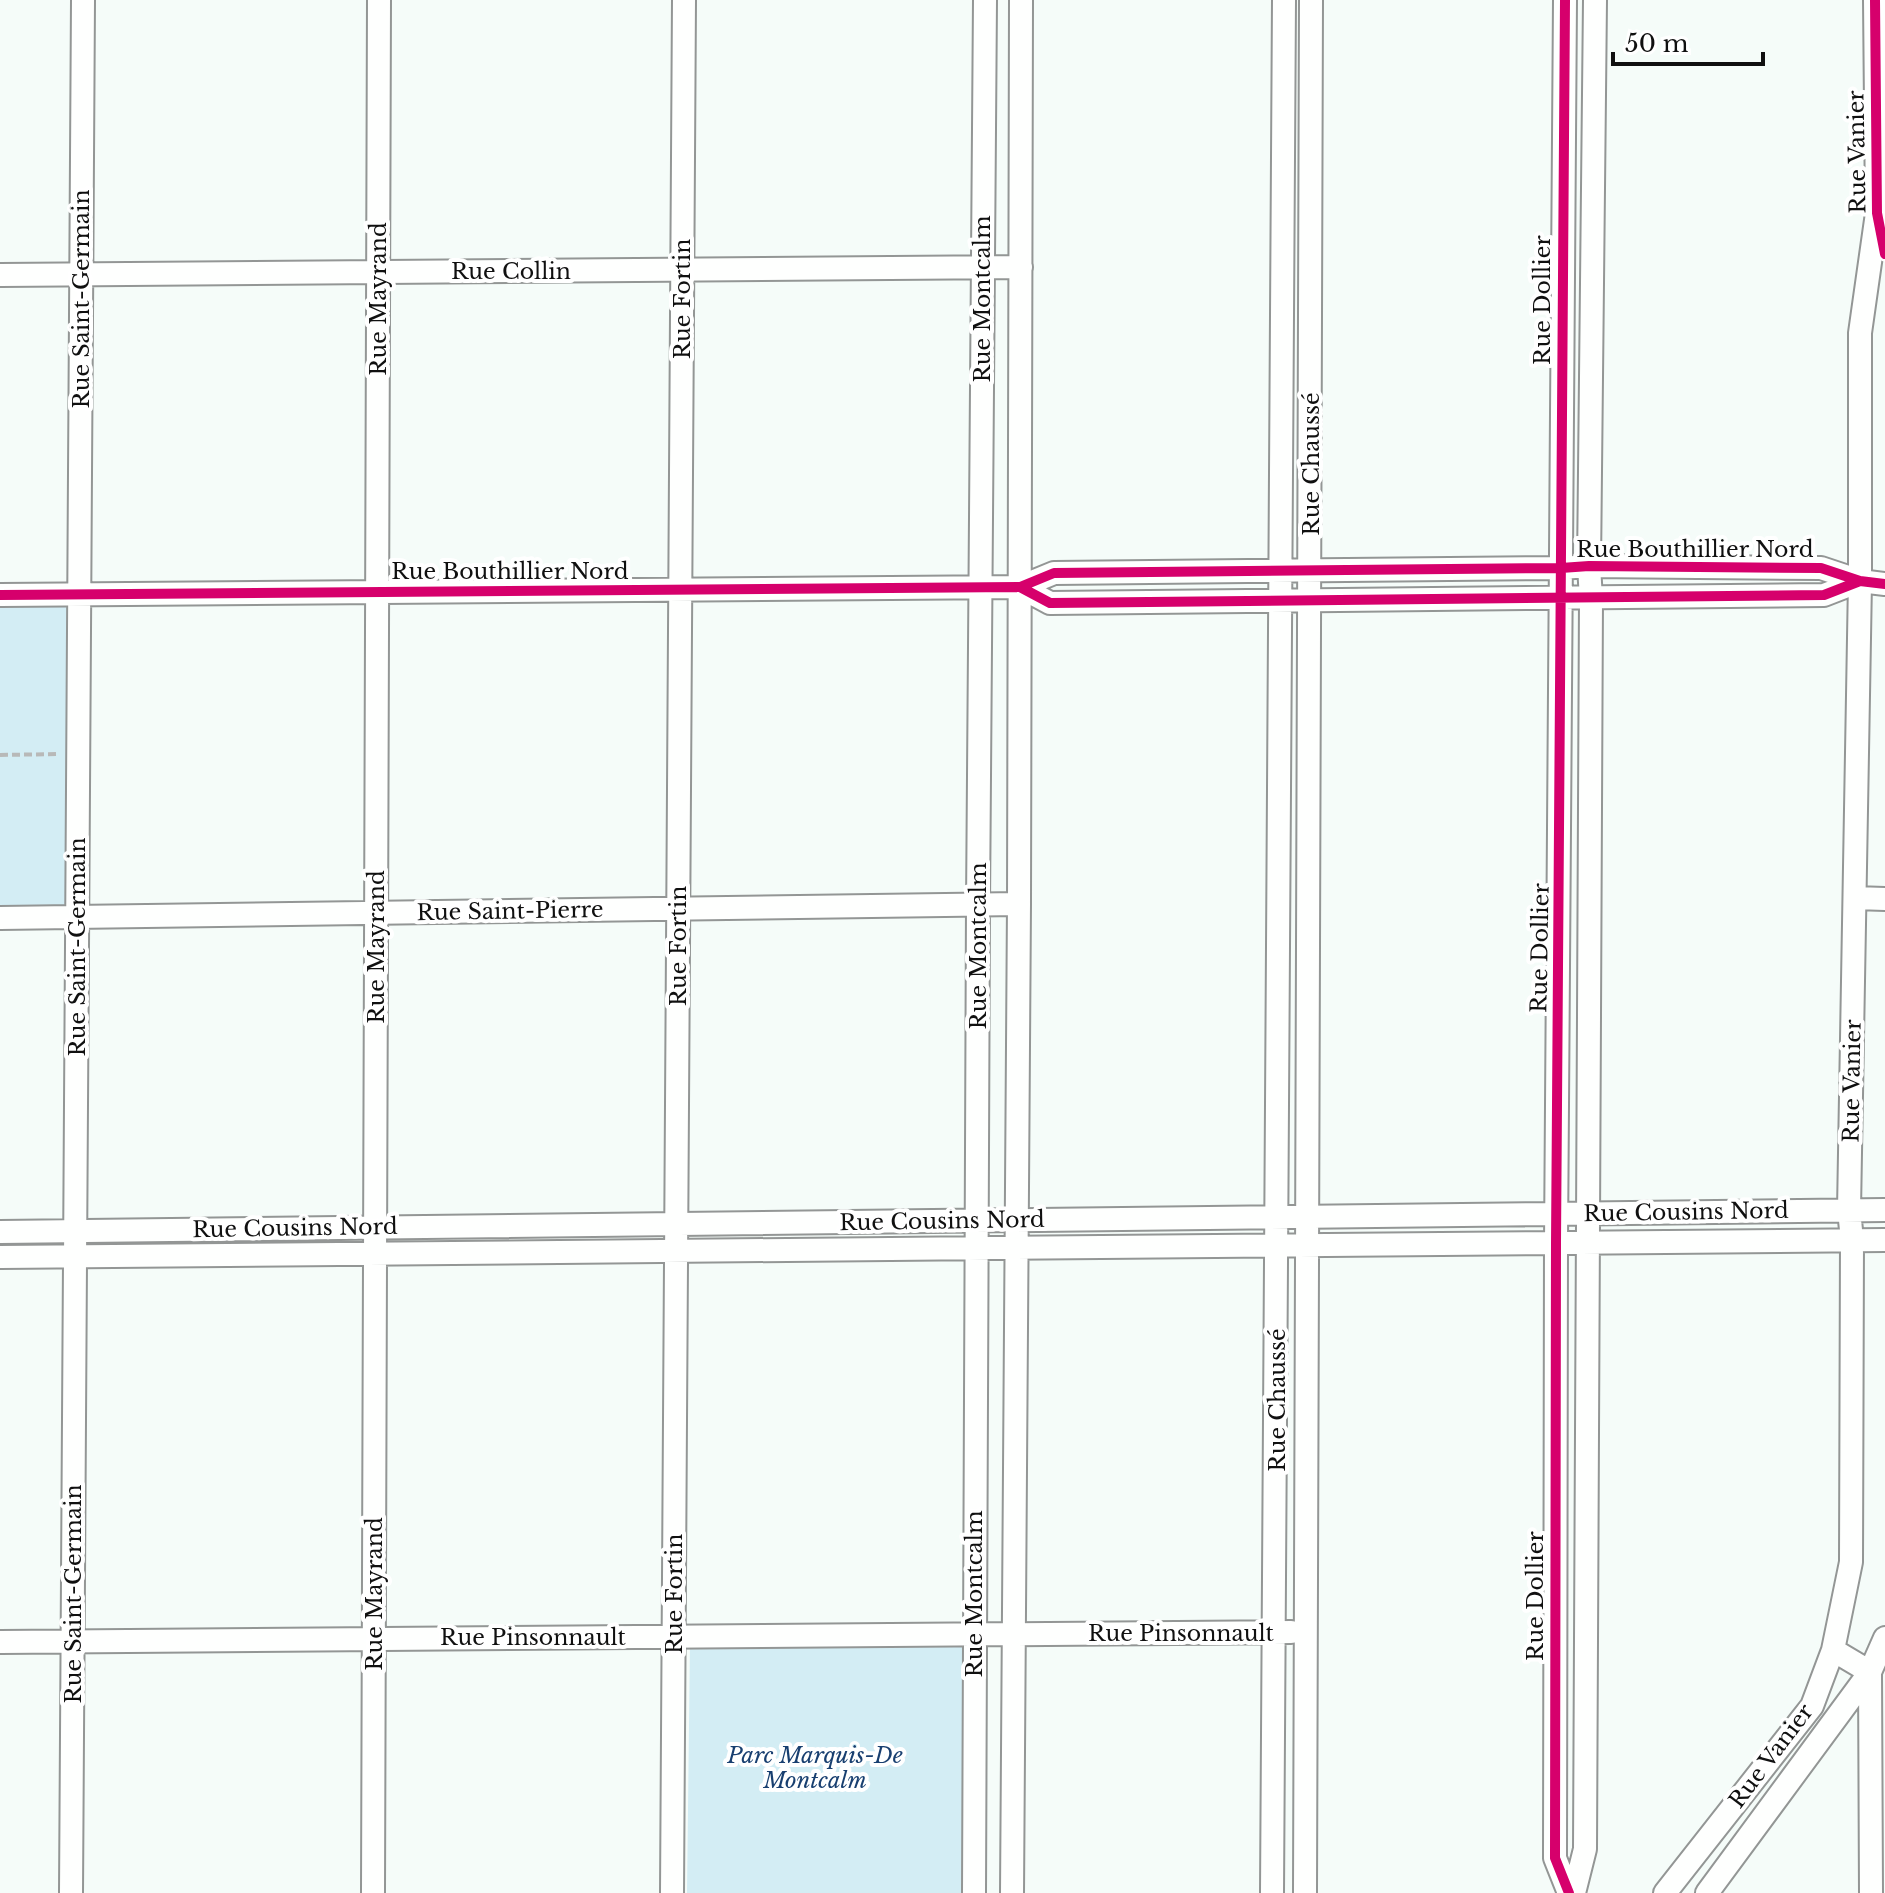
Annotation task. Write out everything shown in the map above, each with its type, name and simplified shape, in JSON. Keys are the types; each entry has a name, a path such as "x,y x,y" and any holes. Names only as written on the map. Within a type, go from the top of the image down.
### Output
{"street":[{"name":"Rue Saint-Germain","path":"71,1893 83,0"},
{"name":"Rue Mayrand","path":"373,1893 379,0"},
{"name":"Rue Fortin","path":"672,1893 684,0"},
{"name":"Rue Montcalm","path":"974,1893 985,0"},
{"name":"Rue Montcalm","path":"1012,1893 1021,0"},
{"name":"Rue Chaussé","path":"1272,1893 1284,0"},
{"name":"Rue Chaussé","path":"1305,1893 1311,0"},
{"name":"Rue Dollier","path":"1565,0 1555,1858 1572,1893"},
{"name":"Rue Dollier","path":"1572,1893 1585,1849 1587,901 1595,0"},
{"name":"Rue Vanier","path":"1665,1893 1812,1706 1833,1650 1851,1562 1852,1240 1849,1210 1860,581 1860,333 1877,213 1881,152 1880,56 1875,0"},
{"name":"Rue Vanier","path":"1877,213 1885,254"},
{"name":"Rue Dollier","path":"1562,257 1592,255"},
{"path":"1281,261 1311,261"},
{"name":"Rue Collin","path":"0,275 1021,267"},
{"name":"Rue Bouthillier Nord","path":"0,595 1020,587 1054,573 1589,566 1821,568 1860,581"},
{"path":"1860,581 1885,584"},
{"name":"Rue Bouthillier Nord","path":"1020,587 1050,603 1280,602 1310,599 1824,595 1860,581"},
{"path":"1855,898 1885,899"},
{"name":"Rue Dollier","path":"1560,901 1587,901"},
{"name":"Rue Saint-Pierre","path":"0,918 1019,904"},
{"path":"1276,906 1309,907"},
{"name":"Rue Cousins Nord","path":"0,1232 1885,1210"},
{"name":"Rue Cousins Nord","path":"0,1257 1885,1240"},
{"name":"Rue Pinsonnault","path":"0,1642 1306,1632"},
{"name":"Rue Vanier","path":"1707,1893 1877,1672 1885,1638"},
{"name":"Rue Dollier","path":"1555,1639 1585,1639"},
{"path":"1833,1650 1877,1672 1871,1893"}],"path":[{"path":"0,755 78,754"}],"green space":[{"path":"79,594 77,917 0,918 0,595"},
{"name":"Parc Marquis-De Montcalm","path":"966,1640 965,1893 687,1893 690,1643"}],"cycle path":[{"path":"1565,0 1555,1858 1569,1893"},
{"path":"1875,0 1877,213 1885,254"},
{"path":"0,595 1020,587 1054,573 1589,566 1821,568 1860,581 1885,584"},
{"path":"1020,587 1050,603 1824,595 1860,581"}]}
